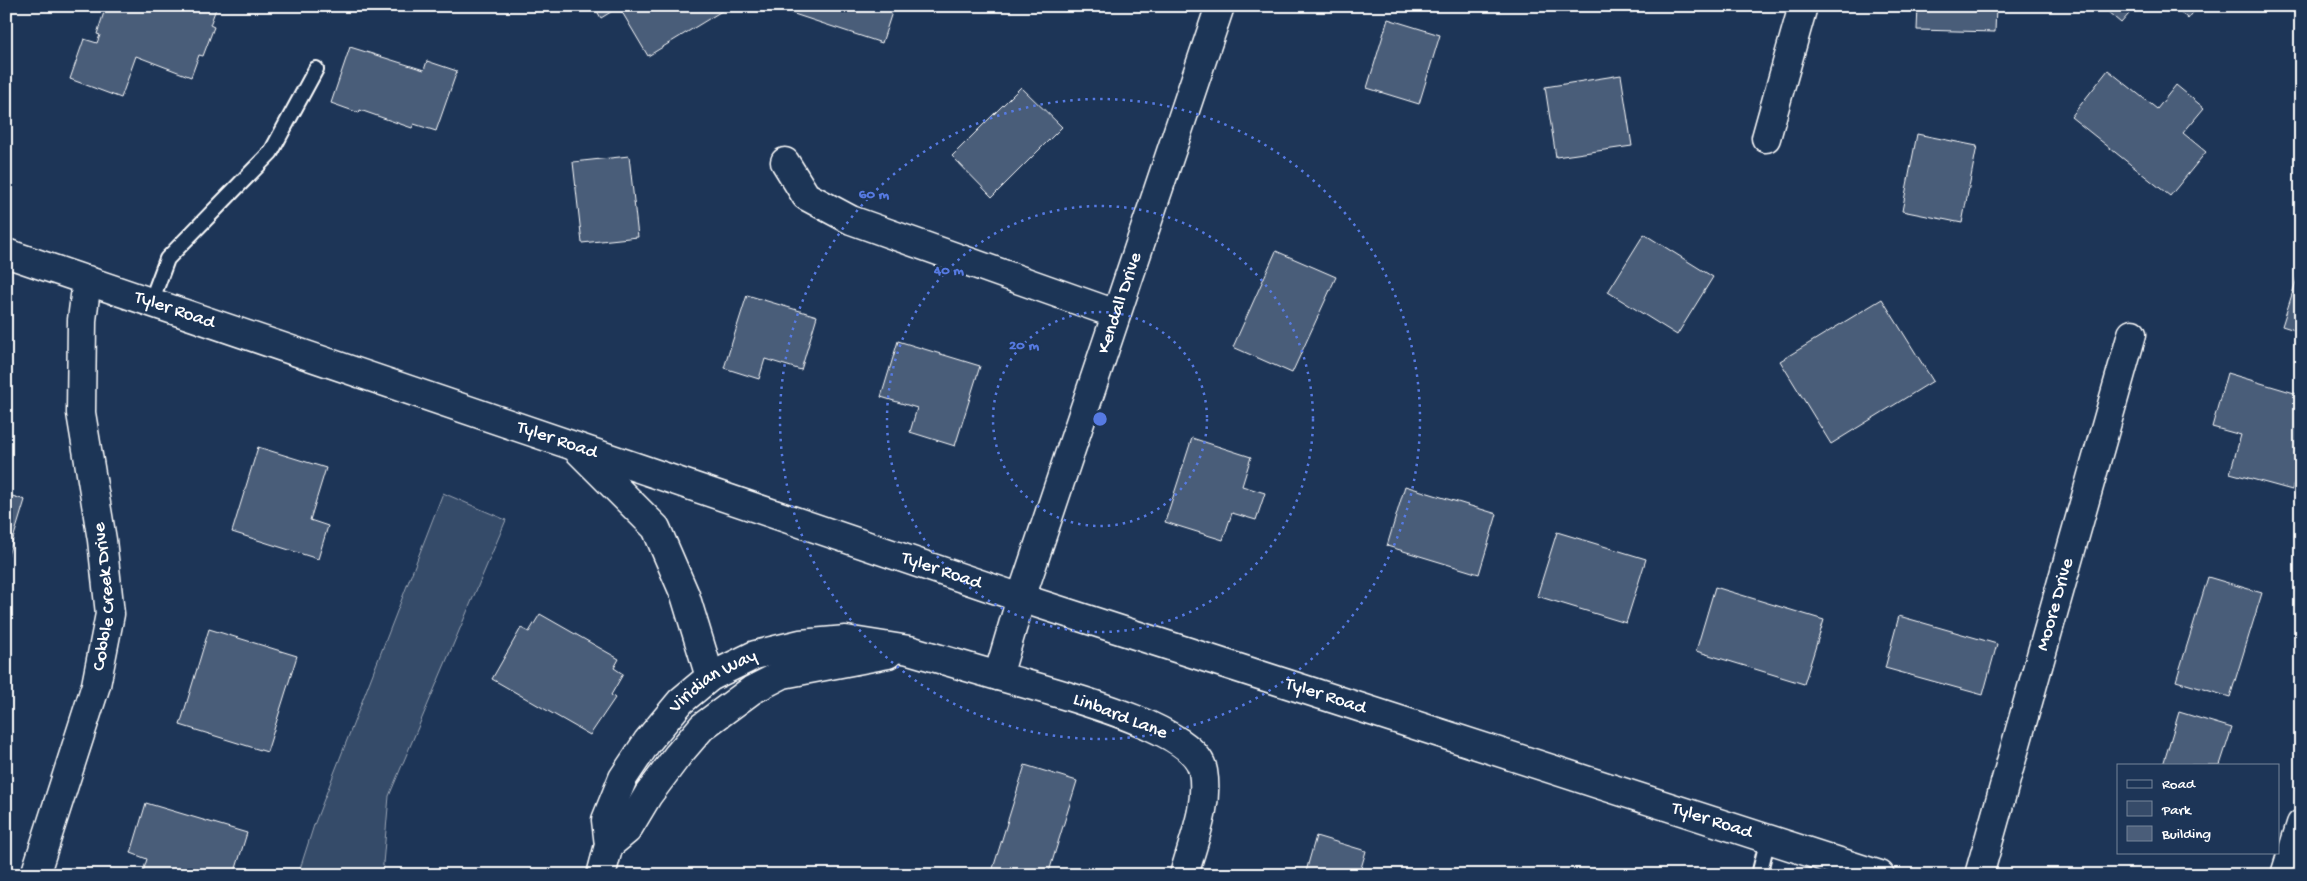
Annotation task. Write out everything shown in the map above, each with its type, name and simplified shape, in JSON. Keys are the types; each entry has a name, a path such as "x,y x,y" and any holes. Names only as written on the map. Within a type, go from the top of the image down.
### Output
{"street":[{"name":"Kendall Drive","path":"1021,598 1220,6"},
{"path":"1766,138 1802,6"},
{"path":"785,162 806,196 851,220 1116,314"},
{"name":"Tyler Road","path":"6,253 1021,598 1880,875"},
{"name":"Cobble Creek Drive","path":"35,875 96,685 110,614 102,540 81,413 82,320 87,280"},
{"name":"Moore Drive","path":"1979,875 2132,334"},
{"path":"574,446 656,528 685,595 710,677"},
{"path":"998,676 1021,598"},
{"name":"Viridian Way","path":"601,875 608,845 606,820 623,778 647,742 681,701 710,677 755,655 800,644 846,640 909,650 998,676"},
{"name":"Viridian Way","path":"608,845 627,830 648,795 702,727 752,690 783,674 909,650"},
{"name":"Linbard Lane","path":"998,676 1126,715 1171,735 1188,747 1203,769 1205,800 1184,875"},
{"path":"2285,875 2301,824"}],"lane":[{"path":"151,302 167,259 271,152 316,69"},
{"path":"1759,875 1768,838"}],"green space":[{"path":"443,493 506,520 389,796 382,875 298,875 314,825"}],"building":[{"path":"106,6 217,6 210,25 214,27 203,56 199,55 191,77 136,56 121,98 70,79 84,39 97,43 100,35 97,34"},
{"path":"594,6 730,6 648,56 619,7 601,18"},
{"path":"793,6 894,6 882,43 791,13"},
{"path":"1628,6 1658,6 1629,13"},
{"path":"1918,6 1996,6 1995,32 1917,30"},
{"path":"2101,6 2136,6 2121,23"},
{"path":"2174,6 2198,6 2188,19"},
{"path":"1388,19 1440,35 1419,104 1367,88"},
{"path":"350,47 424,70 427,61 457,71 436,131 414,124 412,128 360,110 359,113 331,103"},
{"path":"2108,70 2157,109 2176,85 2204,108 2183,133 2206,152 2170,196 2071,117"},
{"path":"1621,75 1632,146 1556,157 1545,87"},
{"path":"1021,87 1062,127 992,197 952,156"},
{"path":"1917,134 1977,146 1962,223 1902,211"},
{"path":"629,156 638,237 582,243 573,162"},
{"path":"1644,234 1713,277 1677,335 1608,292"},
{"path":"1276,251 1336,277 1292,373 1233,347"},
{"path":"2301,266 2301,332 2282,326"},
{"path":"747,295 817,316 801,370 765,359 759,379 724,368"},
{"path":"1882,299 1933,381 1831,444 1780,361"},
{"path":"898,341 980,366 955,446 910,432 917,408 881,397"},
{"path":"2227,373 2301,395 2301,459 2292,490 2230,473 2241,435 2212,427"},
{"path":"1192,438 1251,457 1242,486 1265,493 1256,520 1232,513 1223,540 1165,522"},
{"path":"258,447 326,468 310,520 328,526 318,559 232,532"},
{"path":"1405,486 1497,514 1479,574 1387,546"},
{"path":"6,494 25,500 6,562"},
{"path":"1557,532 1646,559 1626,623 1537,596"},
{"path":"2208,577 2262,593 2230,697 2176,681"},
{"path":"1715,587 1824,620 1804,684 1696,651"},
{"path":"540,614 619,659 614,668 623,674 611,695 615,698 590,735 492,679 521,628 529,632"},
{"path":"1899,616 1997,644 1983,695 1885,668"},
{"path":"209,629 297,656 267,752 180,725"},
{"path":"2179,712 2232,728 2220,764 2163,764"},
{"path":"1025,765 1077,781 1048,875 991,875"},
{"path":"146,803 247,833 234,875 142,875 147,859 131,853"},
{"path":"1316,836 1366,851 1359,875 1305,875"}]}
